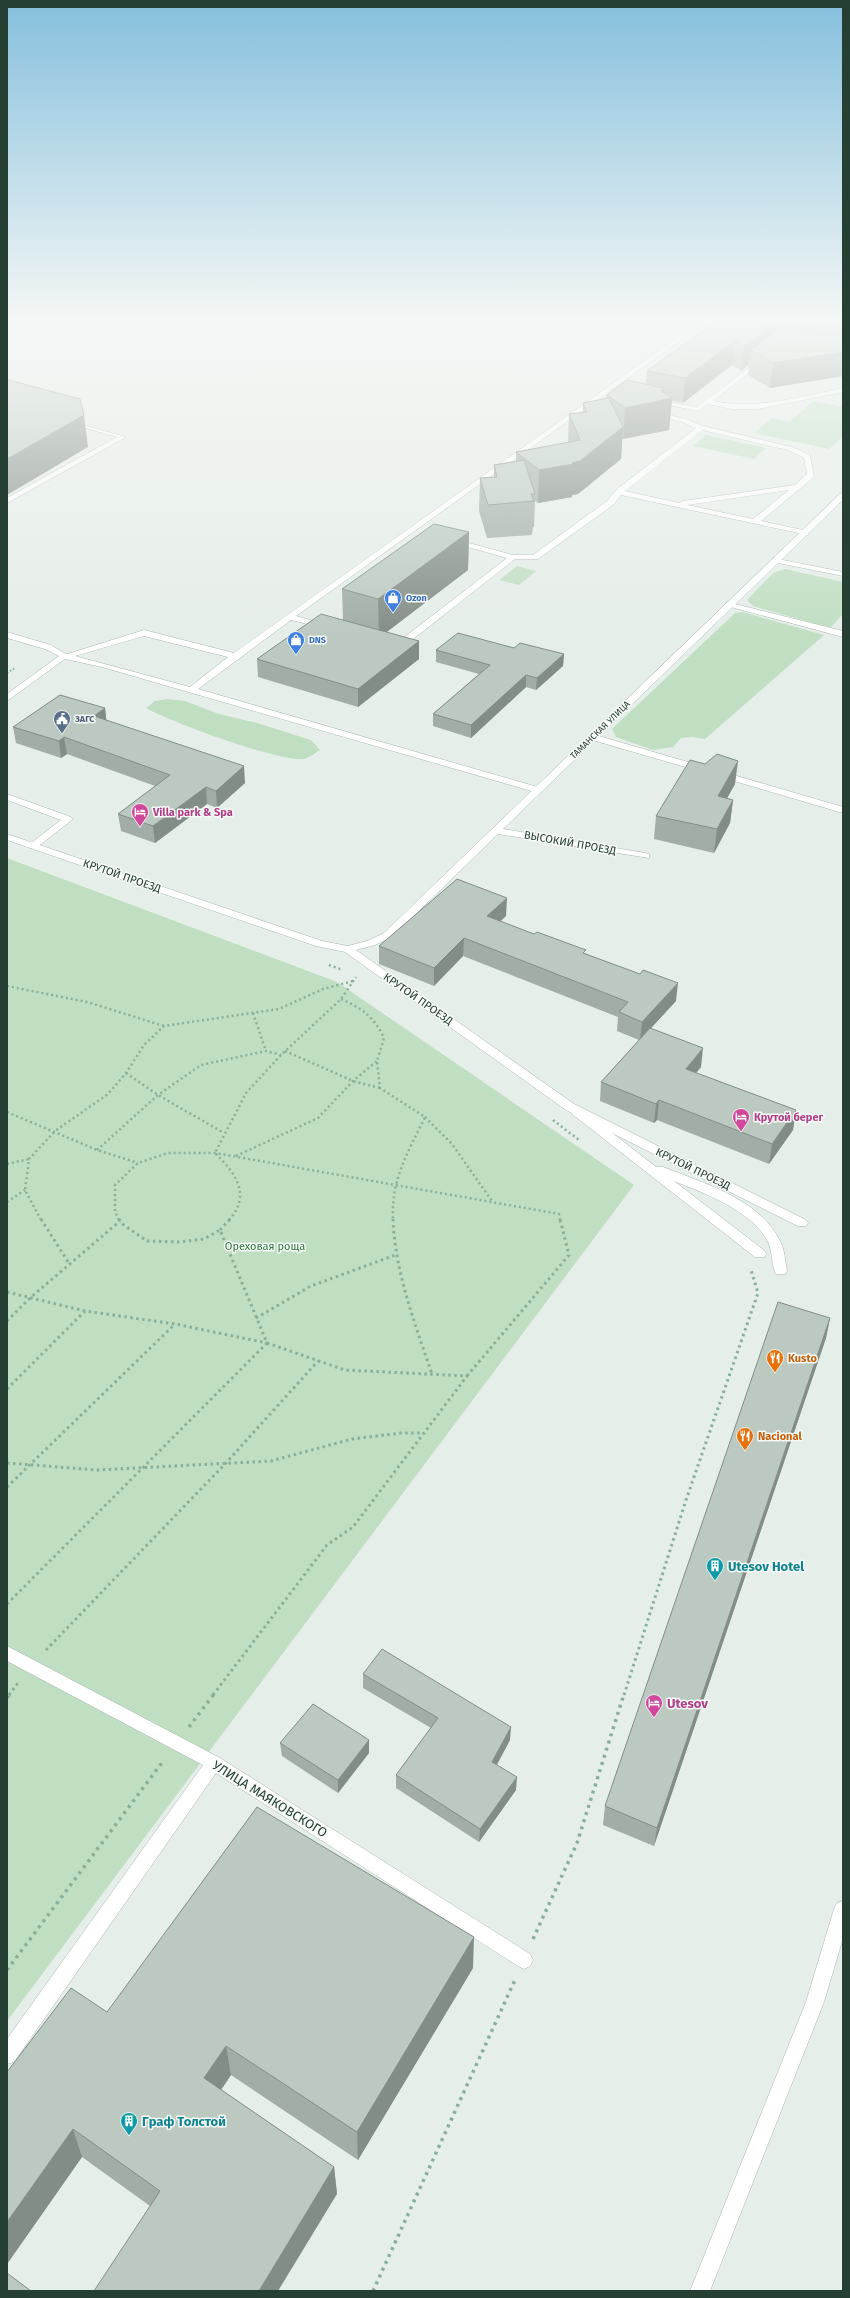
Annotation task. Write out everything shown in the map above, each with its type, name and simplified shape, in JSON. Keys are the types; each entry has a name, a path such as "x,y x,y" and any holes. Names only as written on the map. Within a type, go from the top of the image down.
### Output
{"street":[{"path":"7,500 123,437 77,424"},
{"path":"190,691 235,656 559,424"},
{"path":"693,424 701,428 790,448 807,457 811,475 756,521"},
{"path":"441,537 514,557 535,557 610,503 619,492 701,428"},
{"path":"675,504 794,488"},
{"path":"619,492 805,533"},
{"name":"ТАМАНСКАЯ УЛИЦА","path":"348,949 371,944 388,935 843,496"},
{"path":"412,529 427,533"},
{"path":"381,643 388,645 405,641 514,557"},
{"path":"776,560 843,574"},
{"path":"730,604 843,634"},
{"path":"289,617 332,629"},
{"path":"7,698 65,656 144,633 235,656"},
{"path":"7,635 48,647 65,656 538,790"},
{"path":"592,737 843,810"},
{"path":"7,797 68,819 33,846"},
{"name":"ВЫСОКИЙ ПРОЕЗД","path":"496,831 645,856"},
{"name":"КРУТОЙ ПРОЕЗД","path":"7,837 320,944 348,949 570,1107 802,1223"},
{"path":"570,1107 760,1254"},
{"path":"643,1163 717,1195 755,1217 774,1241 781,1271"},
{"name":"УЛИЦА МАЯКОВСКОГО","path":"7,1653 214,1763 524,1960"},
{"path":"7,2055 214,1763"},
{"path":"700,2291 815,2002 843,1909"}],"path":[{"path":"322,962 344,970"},
{"path":"215,1153 246,1093 285,1051 341,999 358,975 351,972"},
{"path":"7,986 56,994 120,1010 164,1026 280,1009 323,989 353,981"},
{"path":"341,999 362,1009 377,1021 384,1038 377,1061 380,1088"},
{"path":"252,1013 266,1051"},
{"path":"7,1164 29,1159 55,1131 108,1094 126,1073 144,1045 164,1026"},
{"path":"97,1150 158,1095 201,1065 266,1051 281,1055"},
{"path":"285,1051 353,1081 380,1088 425,1117 452,1144 493,1202"},
{"path":"235,1156 318,1118 353,1081 377,1061"},
{"path":"126,1073 158,1095 224,1133"},
{"path":"7,1112 97,1150 138,1163"},
{"path":"425,1117 395,1184 392,1220 405,1291 432,1374"},
{"path":"548,1117 580,1140"},
{"path":"7,1970 176,1743 327,1545 353,1527 422,1433 467,1376 569,1255 559,1214 215,1153 168,1153 138,1163 115,1185 115,1212 120,1221 147,1241 179,1242 204,1239 220,1230 238,1210 240,1192 234,1172 215,1153"},
{"path":"29,1159 25,1190 33,1207 70,1265"},
{"path":"7,1202 25,1190"},
{"path":"7,1321 30,1298 120,1221"},
{"path":"220,1230 267,1343"},
{"path":"256,1318 311,1286 398,1254"},
{"path":"373,2291 577,1843 684,1507 758,1293 750,1268"},
{"path":"7,1292 85,1311 175,1324 267,1343 345,1370 467,1376"},
{"path":"7,1389 85,1311"},
{"path":"7,1487 175,1324"},
{"path":"7,1604 267,1343"},
{"path":"7,1698 31,1666 225,1464 318,1361"},
{"path":"7,1463 96,1470 140,1469 271,1461 352,1439 401,1433 422,1433"}],"green space":[{"path":"765,424 843,424 843,437 829,449 754,433"},
{"path":"706,435 766,448 754,459 693,446"},
{"path":"517,566 536,571 519,585 499,580"},
{"path":"785,569 843,582 843,614 830,628 753,606 747,600 773,573"},
{"path":"743,612 824,635 705,739 692,737 681,738 673,747 653,750 616,737 612,729 735,613"},
{"path":"167,699 185,701 219,714 257,723 311,740 320,750 304,759 272,754 249,748 200,731 146,708 155,701"},
{"name":"Ореховая роща","path":"7,858 337,982 634,1185 7,2021"}],"building":[{"path":"7,424 68,424 7,459"},
{"path":"573,424 622,424 623,427 580,461 572,463 574,464 539,470 516,452 580,440"},
{"path":"524,460 535,494 531,494 534,501 488,505 480,478 497,477 494,465"},
{"path":"434,524 469,532 378,599 342,589"},
{"path":"321,614 419,641 358,689 257,659"},
{"path":"458,633 514,648 520,643 564,654 537,678 526,675 471,725 433,714 490,665 436,650"},
{"path":"60,695 105,708 94,716 244,766 216,791 206,787 153,826 118,814 170,775 64,737 59,741 13,727"},
{"path":"717,754 738,761 718,796 733,800 717,829 656,816 690,760 705,764"},
{"path":"457,879 507,898 487,916 534,934 537,932 586,950 583,953 640,974 643,970 678,983 642,1022 619,1012 628,1002 464,938 434,968 379,946"},
{"path":"650,1028 703,1048 686,1069 796,1110 772,1144 659,1100 656,1104 601,1082"},
{"name":"Utesov Hotel","path":"778,1302 830,1318 657,1828 605,1806"},
{"path":"382,1649 511,1727 492,1762 517,1777 480,1829 396,1775 438,1718 363,1674"},
{"path":"313,1704 369,1740 338,1780 280,1743"},
{"path":"257,1807 474,1937 357,2132 226,2046 204,2078 334,2167 259,2291 94,2291 160,2191 73,2129 7,2222 7,2072 71,1988 107,2012"},
{"path":"7,2273 31,2291 7,2291"}],"place":[{"name":"Ozon","path":"393,613"},
{"name":"DNS","path":"296,655"},
{"name":"ЗАГС","path":"62,734"},
{"name":"Villa park & Spa","path":"140,827"},
{"name":"Крутой берег","path":"741,1132"},
{"name":"Kusto","path":"775,1373"},
{"name":"Nacional","path":"745,1451"},
{"name":"Utesov Hotel","path":"715,1581"},
{"name":"Utesov","path":"654,1718"},
{"name":"Граф Толстой","path":"129,2136"}]}
